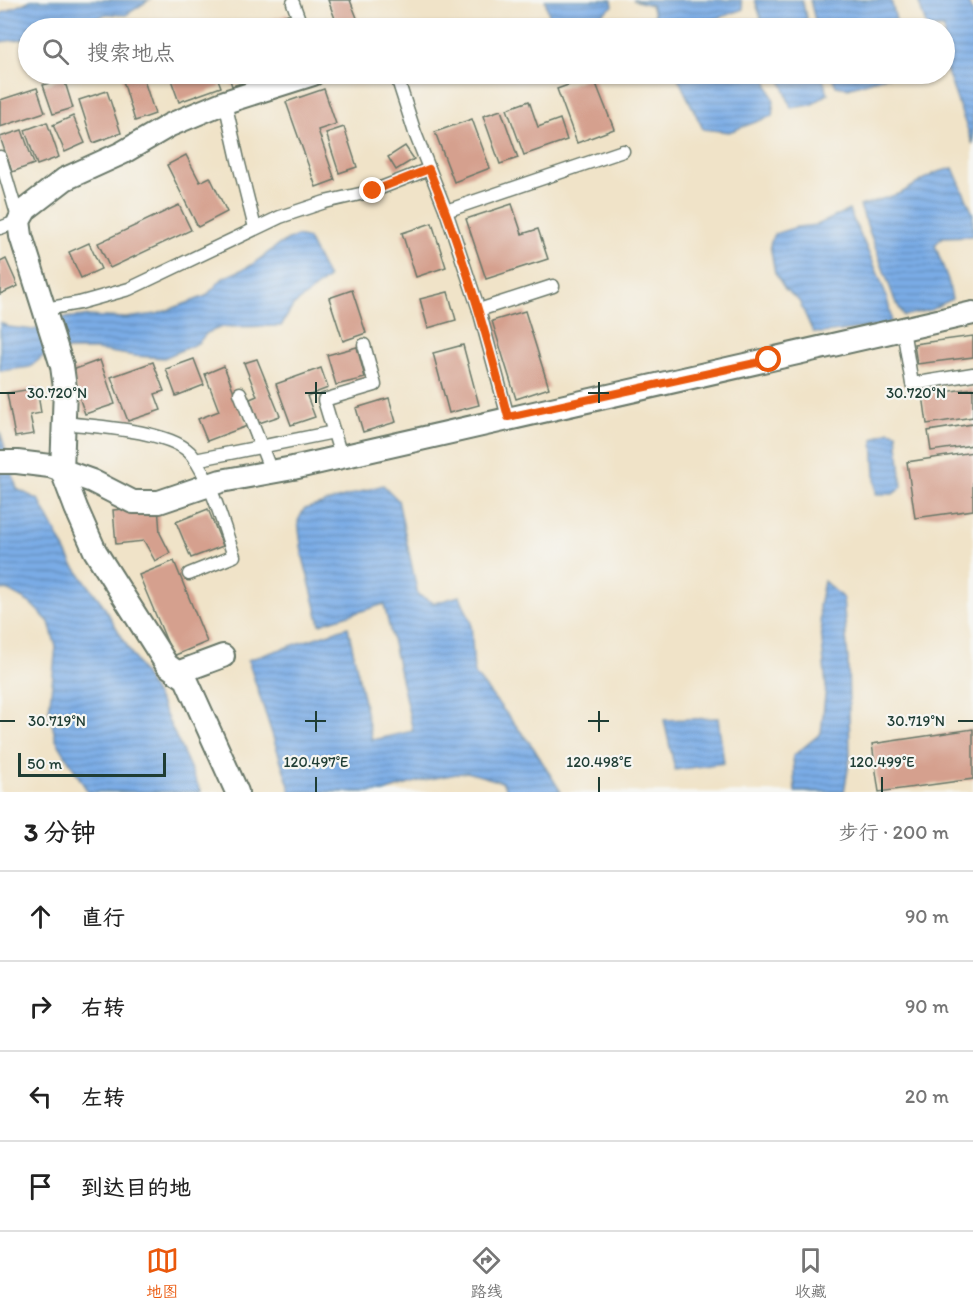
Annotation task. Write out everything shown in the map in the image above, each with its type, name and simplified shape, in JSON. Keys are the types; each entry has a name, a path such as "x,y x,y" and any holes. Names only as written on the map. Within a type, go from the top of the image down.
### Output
{"street":[{"path":"237,792 186,679 167,665 95,551 62,471 65,388 62,366 21,236 10,225 26,209 65,179 122,153 170,125 225,102 282,84"},
{"path":"8,462 50,466 92,481 133,502 159,502 208,485 508,417 669,384 973,313"},
{"path":"177,673 223,656"}],"lane":[{"path":"293,3 298,18"},
{"path":"399,84 415,133 447,211 479,310 508,417"},
{"path":"225,102 255,228"},
{"path":"447,211 623,152"},
{"path":"0,157 10,225"},
{"path":"46,314 129,289 280,217 325,202 373,191 429,169"},
{"path":"479,310 553,286"},
{"path":"903,329 912,384 973,374"},
{"path":"341,456 324,400 375,385 364,345"},
{"path":"240,393 271,471"},
{"path":"65,423 149,434 171,440 191,453 208,485 234,556 189,574"},
{"path":"195,460 334,432"}],"water":[{"path":"31,0 149,0 126,15 106,14 96,18 18,18 18,39 0,42 0,14"},
{"path":"545,0 612,0 613,6 602,14 590,18 550,18"},
{"path":"633,0 741,0 743,9 719,18 656,18 651,5"},
{"path":"755,0 802,0 806,18 761,18"},
{"path":"810,0 891,0 896,18 814,18"},
{"path":"918,0 967,0 973,14 973,145 951,84 955,84 955,18 924,18"},
{"path":"681,84 768,84 774,101 772,116 729,132 703,129"},
{"path":"783,84 824,84 828,94 811,105 791,108"},
{"path":"835,84 861,84 848,88"},
{"path":"953,168 973,214 973,236 942,237 935,245 948,280 952,299 930,310 904,316 895,301 860,206 901,193 935,173"},
{"path":"849,210 881,281 890,310 891,322 874,327 813,332 799,301 785,289 775,273 770,245 774,234 797,227 817,225"},
{"path":"297,236 308,239 328,278 293,306 281,326 222,327 207,333 198,343 164,358 96,350 69,350 48,352 30,367 0,371 0,322 8,327 34,330 59,318 86,316 126,318 157,314 206,296 223,278 250,266 280,244"},
{"path":"0,431 17,489 39,500 73,565 102,603 161,704 201,792 88,792 56,740 49,711 56,647 49,622 30,603 9,591 0,589"},
{"path":"889,431 897,433 902,487 893,494 876,494 873,439"},
{"path":"383,485 398,500 418,595 434,603 460,596 471,622 474,673 533,747 561,792 509,792 502,782 467,772 419,781 383,792 291,792 248,660 348,627 372,740 413,731 384,604 320,624 302,553 298,521 304,509"},
{"path":"824,581 843,598 848,659 850,758 844,792 795,792 793,756 821,733 826,687 819,606"},
{"path":"718,718 724,763 675,770 664,720"}],"building":[{"path":"328,0 350,0 357,18 335,18"},
{"path":"288,14 289,18 276,18"},
{"path":"66,84 73,108 53,114 43,85"},
{"path":"124,84 145,84 155,114 135,121"},
{"path":"173,84 220,84 221,87 179,102"},
{"path":"571,84 596,84 614,129 577,143 557,89"},
{"path":"37,88 45,112 0,127 0,100"},
{"path":"324,89 336,124 318,130 335,180 316,187 286,102"},
{"path":"107,91 121,133 93,143 79,100"},
{"path":"529,101 538,127 560,119 567,140 524,155 507,109"},
{"path":"501,110 518,158 500,164 483,116"},
{"path":"73,116 85,143 65,152 53,125"},
{"path":"472,119 490,168 454,182 435,132"},
{"path":"47,122 59,157 37,165 25,130"},
{"path":"344,127 357,167 339,173 326,133"},
{"path":"22,130 34,164 12,172 0,137"},
{"path":"405,146 414,159 396,170 388,157"},
{"path":"186,155 200,182 210,177 227,212 198,227 167,165"},
{"path":"512,204 522,234 538,229 548,259 486,279 466,219"},
{"path":"179,205 191,230 110,268 98,243"},
{"path":"432,223 446,267 416,277 402,233"},
{"path":"89,243 101,269 81,278 69,252"},
{"path":"6,259 18,286 0,294 0,262"},
{"path":"352,290 366,333 343,341 329,298"},
{"path":"448,292 456,320 428,328 420,299"},
{"path":"525,311 549,388 516,399 492,321"},
{"path":"973,336 973,357 917,364 914,344"},
{"path":"463,345 479,405 449,413 433,353"},
{"path":"357,347 365,378 336,385 327,355"},
{"path":"194,359 204,385 176,396 166,369"},
{"path":"257,359 280,416 259,423 250,399 257,396 244,363"},
{"path":"100,360 115,404 85,414 70,371"},
{"path":"153,362 164,391 155,394 161,410 128,421 111,377"},
{"path":"224,366 247,426 207,441 198,419 219,411 205,374"},
{"path":"321,368 328,388 307,396 315,417 291,425 276,384"},
{"path":"37,388 41,413 30,415 34,434 15,437 7,393"},
{"path":"973,388 973,417 927,424 923,395"},
{"path":"389,398 396,422 363,432 356,408"},
{"path":"973,424 973,445 931,451 928,431"},
{"path":"973,452 973,510 915,518 907,462"},
{"path":"158,506 160,533 170,553 155,561 144,541 116,544 113,510"},
{"path":"208,509 223,546 191,558 176,522"},
{"path":"174,561 207,642 173,656 139,575"},
{"path":"973,729 973,779 879,792 872,744"}],"route":[{"path":"373,191 429,169 447,211 479,310 508,417 669,384 769,360"}]}
